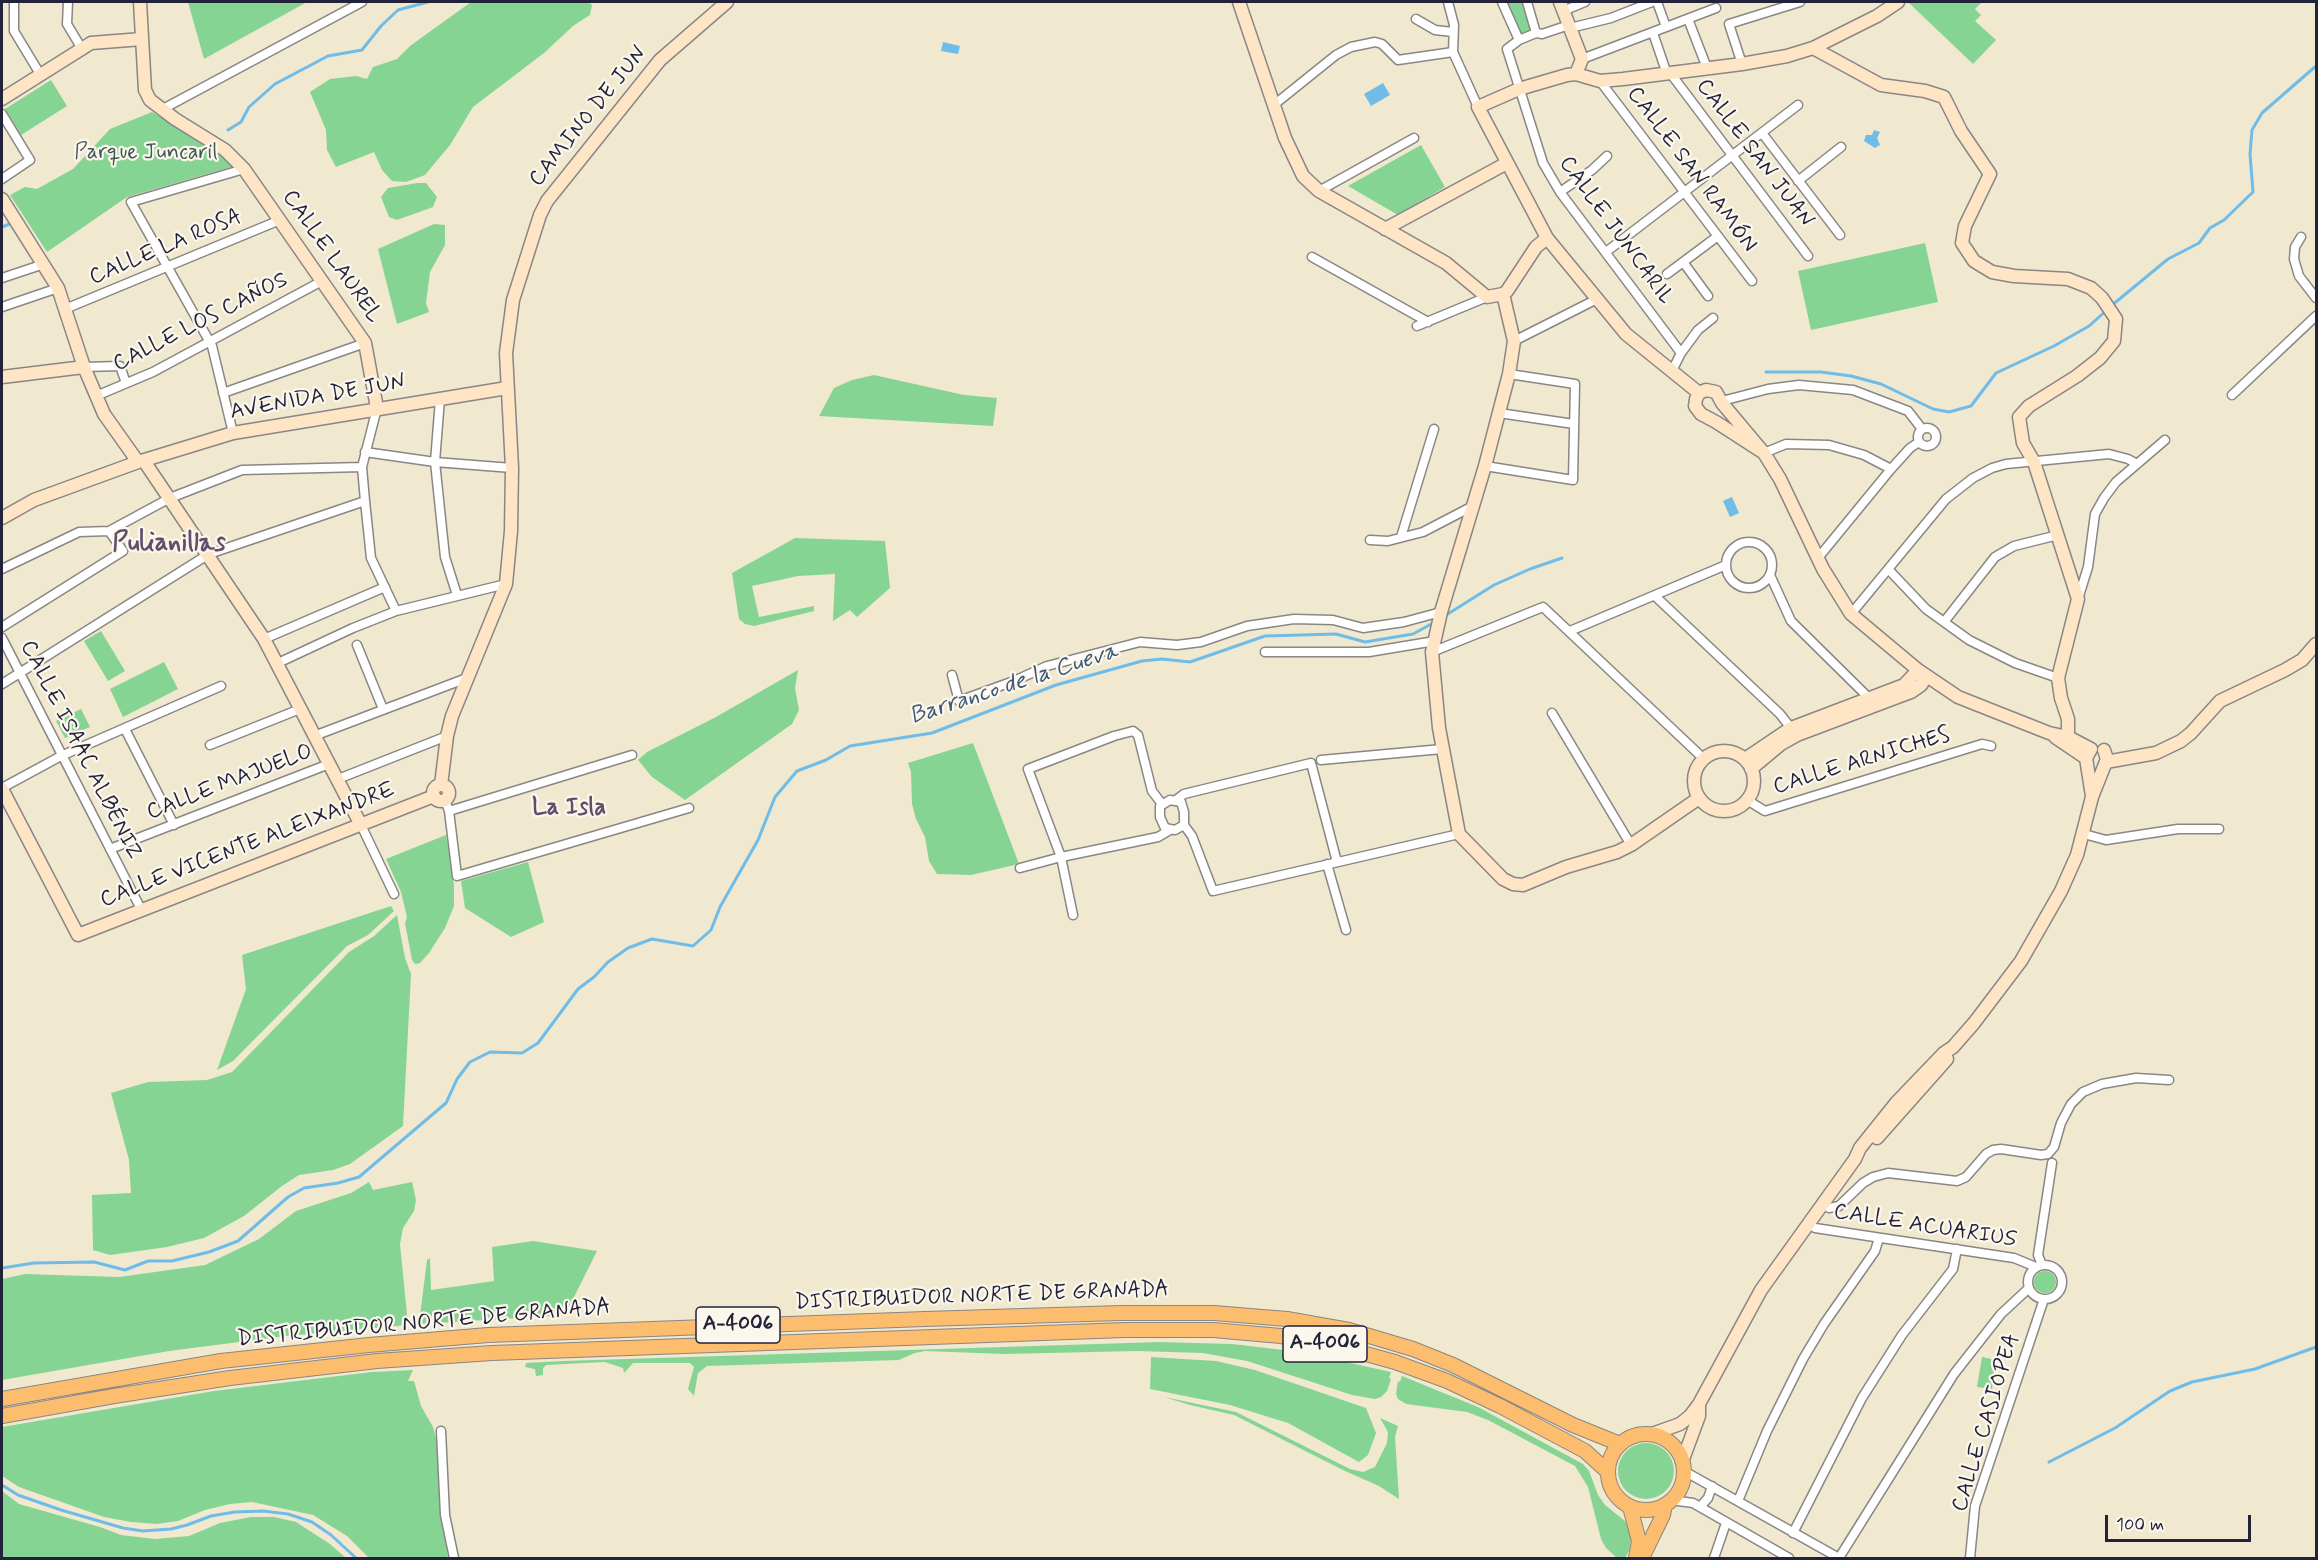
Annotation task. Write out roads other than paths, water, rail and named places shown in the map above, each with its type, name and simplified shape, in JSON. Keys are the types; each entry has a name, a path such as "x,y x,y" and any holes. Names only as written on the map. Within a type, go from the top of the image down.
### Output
{"main road":[{"name":"DISTRIBUIDOR NORTE DE GRANADA","path":"2,1399 221,1361 488,1335 925,1318 1121,1312 1214,1312 1287,1319 1338,1328 1413,1349 1453,1365 1573,1425 1620,1444"},
{"name":"DISTRIBUIDOR NORTE DE GRANADA","path":"2,1416 230,1378 377,1361 492,1353 1090,1331 1213,1330 1281,1335 1337,1346 1405,1366 1447,1381 1500,1406 1585,1451 1608,1471"},
{"path":"1642,1558 1668,1502 1682,1482 1683,1466 1671,1444 1652,1434 1640,1434 1620,1444 1609,1461 1609,1482 1613,1492 1621,1501 1642,1510 1654,1509 1668,1502"},
{"path":"1630,1506 1639,1541 1636,1558"}],"street":[{"path":"14,2 14,31 40,74"},
{"path":"68,2 67,24 82,49"},
{"path":"140,2 145,90 150,100 161,110 362,2"},
{"name":"CAMINO DE JUN","path":"442,798 447,736 452,716 506,584 511,531 512,468 506,353 513,300 540,215 547,201 660,60 726,2"},
{"path":"1239,2 1285,138 1303,176 1319,191 1446,263 1487,297"},
{"path":"1448,2 1452,12 1453,52 1478,107 1547,238 1626,334 1699,393"},
{"path":"1502,2 1518,40 1536,33 1542,34 1611,18 1652,2"},
{"path":"1527,2 1536,33"},
{"path":"1576,74 1582,59 1562,6 1585,2"},
{"path":"1657,2 1666,27"},
{"path":"1742,64 1728,24 1800,2"},
{"path":"1478,107 1519,89 1576,74 1600,81 1707,69 1787,56 1813,48 1877,16 1898,2"},
{"path":"1582,59 1716,8"},
{"path":"1416,19 1435,30 1452,32"},
{"path":"1688,19 1707,69"},
{"name":"CALLE SAN JUAN","path":"1653,33 1669,74 1808,256"},
{"path":"2,99 40,74 99,41 142,39"},
{"name":"CALLE JUNCARIL","path":"1518,40 1507,49 1543,163 1560,192 1681,353"},
{"path":"1275,104 1336,55 1351,47 1375,42 1382,44 1398,60 1453,52"},
{"path":"1813,48 1881,85 1925,91 1944,97 1961,131 1990,174 1965,226 1962,243 1974,261 1992,272 2014,276 2068,279 2091,288 2102,298 2116,319 2114,341 2100,358 2077,376 2029,406 2019,417 2023,443 2034,462 2078,599"},
{"name":"CALLE SAN RAMÓN","path":"1600,81 1752,281"},
{"path":"1606,252 1798,105"},
{"name":"CALLE LAUREL","path":"161,110 225,150 244,169 366,343 377,408 362,467 371,558 396,611"},
{"path":"2,114 30,160 2,179"},
{"path":"1762,133 1840,236"},
{"path":"1319,191 1413,138"},
{"path":"1798,181 1841,147"},
{"path":"1560,192 1592,170 1607,156"},
{"path":"1385,230 1507,163"},
{"path":"233,434 212,346 166,268 131,202 244,169"},
{"path":"2,200 58,288 84,367 104,414 170,498 264,639 338,779 394,894"},
{"name":"CALLE LA ROSA","path":"65,309 280,220"},
{"path":"1667,274 1718,236"},
{"path":"2301,237 2295,247 2294,259 2300,276 2316,298"},
{"path":"1417,326 1487,297 1503,294 1536,247 1547,238"},
{"path":"1312,257 1428,322"},
{"path":"1683,262 1708,296"},
{"path":"2,278 44,264"},
{"name":"CALLE LOS CAÑOS","path":"96,396 153,372 322,280"},
{"path":"2,307 58,288"},
{"path":"1503,294 1514,341 1509,374 1485,466 1441,612 1434,646 1442,749 1460,834 1499,876 1518,885 1528,884 1566,867 1617,852 1631,845 1699,798"},
{"path":"1514,341 1597,299"},
{"path":"2232,394 2316,316"},
{"path":"1672,371 1681,353 1698,330 1713,318"},
{"path":"223,393 366,343"},
{"path":"2,373 120,366 126,383"},
{"path":"1485,466 1573,480 1575,384 1509,374"},
{"path":"1722,402 1768,389 1799,385 1853,390 1908,411 1922,429"},
{"name":"AVENIDA DE JUN","path":"2,518 34,500 141,461 233,434 507,388"},
{"path":"1764,453 1701,414 1695,406 1699,393 1706,390 1716,392 1764,453 1780,480 1818,558 1851,614 1923,673 1958,697 2049,733 2097,758 2128,758 2156,753 2181,741 2220,701 2302,660 2316,644"},
{"path":"440,399 435,462 446,557 457,595"},
{"path":"1708,417 1717,414 1722,402"},
{"path":"1499,413 1574,424"},
{"path":"1401,537 1434,429"},
{"path":"1922,429 1931,429 1935,433 1936,440 1929,446 1923,446 1919,442 1917,436 1922,429"},
{"path":"2068,737 2068,719 2061,698 2058,678 2088,567 2095,514 2116,482 2165,440"},
{"path":"1818,558 1910,448 1919,442"},
{"path":"1764,453 1786,444 1829,445 1864,455 1891,470"},
{"path":"365,452 435,462 512,468"},
{"path":"1851,614 1946,499 1973,478 1992,468 2006,464 2109,454 2137,464"},
{"path":"2,568 79,532 109,531 170,498 242,470 362,467"},
{"path":"2,684 208,554 365,501"},
{"path":"1370,540 1388,541 1423,532 1473,506"},
{"path":"2,627 123,551 109,531"},
{"path":"1944,622 1995,557 2014,546 2058,535"},
{"path":"1743,543 1758,544 1768,553 1772,567 1770,575 1759,585 1744,587 1731,579 1726,565 1731,551 1743,543"},
{"path":"1570,631 1726,565"},
{"path":"1889,570 1926,609 1969,640 2014,663 2058,678"},
{"path":"1770,575 1791,621 1870,702"},
{"path":"278,663 396,611 506,584"},
{"path":"264,639 385,587"},
{"path":"1655,596 1794,731"},
{"path":"1265,652 1369,652 1434,646 1544,607 1704,759"},
{"path":"952,675 959,701 1047,666 1140,642 1177,645 1201,642 1247,626 1294,619 1333,620 1363,628 1404,622 1441,612"},
{"name":"CALLE ISAAC ALBÉNIZ","path":"2,638 142,911"},
{"path":"357,645 383,710"},
{"path":"2,651 12,671 2,678"},
{"path":"1748,764 1794,731 1870,702 1923,673"},
{"path":"314,736 467,678"},
{"path":"2,789 61,756 221,686"},
{"path":"210,745 300,709"},
{"path":"1552,713 1631,845"},
{"path":"125,729 174,825"},
{"path":"1073,915 1061,856 1028,769 1133,731 1138,735 1152,791 1162,804"},
{"path":"2049,733 2068,737 2097,758"},
{"path":"338,779 447,736"},
{"name":"CALLE ARNICHES","path":"1747,800 1765,812 1982,744 1991,746"},
{"path":"1321,760 1442,749"},
{"path":"1721,751 1738,754 1748,764 1754,780 1752,791 1747,800 1738,807 1728,811 1717,810 1707,806 1699,798 1694,781 1695,772 1704,759 1721,751"},
{"path":"632,755 442,798 457,876 689,808"},
{"path":"1652,1434 1680,1424 1700,1404 1746,1315 1808,1223 1855,1159 1928,1083 1949,1056 1953,1047 2002,988 2036,936 2061,891 2084,834 2097,758"},
{"path":"1184,825 1178,830 1165,828 1161,823 1159,808 1162,804 1176,800 1184,794 1311,763 1337,862"},
{"name":"CALLE MAJUELO","path":"110,849 329,764"},
{"name":"CALLE VICENTE ALEIXANDRE","path":"2,789 78,934 361,825 442,798"},
{"path":"1176,800 1183,807 1184,825 1192,836 1213,891 1460,834"},
{"path":"2084,834 2106,840 2178,829 2219,829"},
{"path":"1020,868 1061,856 1158,837 1170,830"},
{"path":"1327,864 1346,930"},
{"path":"1822,1204 1829,1208 1839,1206 1863,1183 1873,1177 1888,1173 1957,1181 1966,1177 1986,1154 1993,1150 2048,1154 2054,1147 2061,1123 2071,1104 2083,1092 2102,1084 2136,1078 2169,1080"},
{"path":"2039,1266 2038,1255 2052,1162"},
{"name":"CALLE ACUARIUS","path":"1808,1223 1815,1228 2014,1258 2039,1266"},
{"path":"1738,1501 1772,1421 1803,1359 1824,1324 1875,1251 1879,1238"},
{"path":"1793,1533 1862,1398 1902,1335 1953,1269 1958,1249"},
{"path":"2048,1265 2058,1270 2062,1281 2060,1292 2055,1296 2044,1299 2035,1296 2029,1288 2028,1276 2039,1266 2048,1265"},
{"path":"1700,1404 1699,1416 1683,1466 1712,1486 1836,1558 1954,1374 2001,1314 2029,1288"},
{"name":"CALLE CASIOPEA","path":"1970,1558 1975,1506 2044,1299"},
{"path":"441,1431 445,1515 454,1558"},
{"path":"1700,1507 1708,1498 1712,1486"},
{"path":"1668,1502 1684,1501 1700,1507 1778,1556 1789,1558"},
{"path":"1714,1558 1726,1523"}],"water":[{"path":"943,42 960,46 958,54 941,51"},
{"path":"1383,83 1390,95 1371,106 1364,94"},
{"path":"1874,130 1880,132 1877,138 1880,145 1875,148 1864,141 1866,135 1872,135"},
{"path":"1732,497 1739,513 1730,517 1723,501"}],"waterway":[{"path":"228,130 241,122 249,107 275,84 328,56 362,50 381,26 398,10 428,2"},
{"name":"Barranco de la Cueva","path":"2111,306 2168,259 2199,243 2210,228 2224,220 2253,192 2250,154 2252,130 2262,113 2316,66"},
{"path":"2,227 12,223"},
{"name":"Barranco de la Cueva","path":"1766,372 1821,372 1851,376 1881,384 1933,409 1949,412 1971,406 1996,373 2054,346 2089,326 2107,310"},
{"name":"Barranco de la Cueva","path":"1443,617 1494,585 1562,558"},
{"name":"Barranco de la Cueva","path":"2,1268 34,1263 94,1262 125,1270 148,1261 172,1261 209,1252 238,1241 288,1197 304,1188 359,1177 446,1103 457,1079 470,1062 490,1052 522,1053 538,1043 578,989 608,962 628,948 652,939 693,946 711,930 720,907 758,840 775,797 797,771 826,760 850,746 932,733 1056,685 1142,661 1162,659 1190,662 1265,636 1336,634 1365,642 1413,634 1435,622"},
{"path":"2049,1462 2115,1428 2170,1391 2192,1382 2255,1369 2316,1347"},
{"path":"2,1485 18,1495 61,1510 123,1528 143,1531 171,1529 211,1516 235,1512 263,1511 288,1514 312,1522 331,1535 356,1558"}],"district":[{"name":"Pulianillas","path":"169,545"},
{"name":"La Isla","path":"569,809"}],"park label":[{"name":"Parque Juncaril","path":"146,153"}]}
